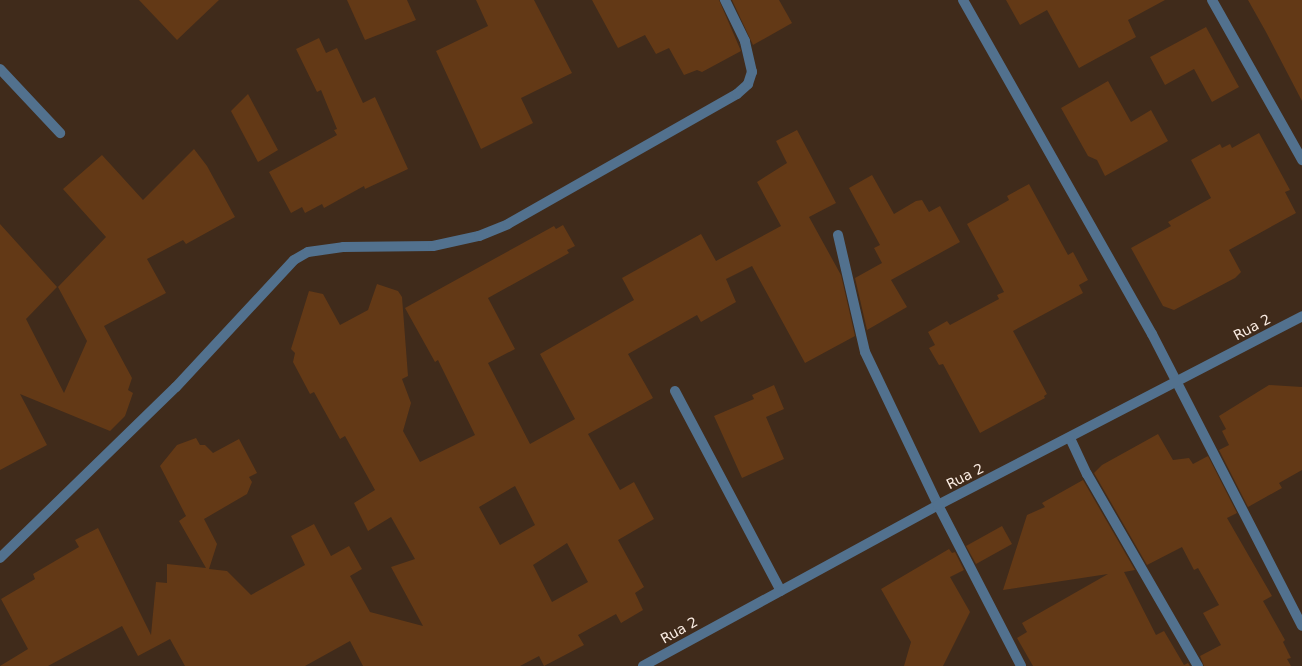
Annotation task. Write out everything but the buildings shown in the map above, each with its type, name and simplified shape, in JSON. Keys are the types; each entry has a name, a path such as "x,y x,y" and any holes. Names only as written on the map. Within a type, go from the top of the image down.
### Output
{"street":[{"path":"0,558 176,387 294,260 308,252 343,247 432,246 479,236 508,224 737,94 748,84 752,72 745,42 725,0"},
{"path":"964,0 1177,382 1247,523 1302,626"},
{"path":"1212,0 1302,160"},
{"path":"0,69 60,133"},
{"path":"838,235 865,352 938,505 1021,666"},
{"name":"Rua 2","path":"643,666 938,505 1070,438 1302,316"},
{"path":"675,391 780,591"},
{"path":"1070,438 1087,474 1198,666"}]}
